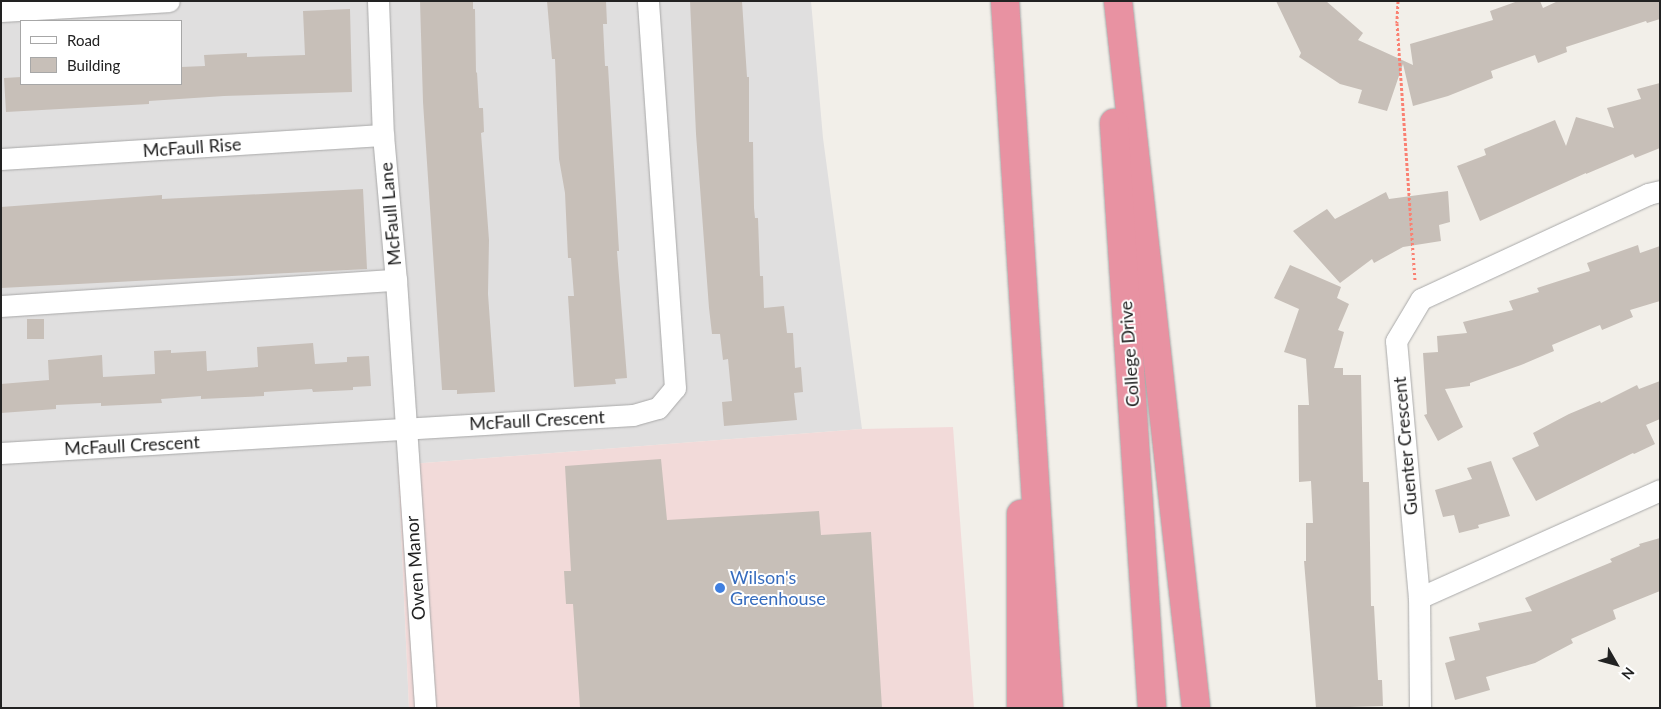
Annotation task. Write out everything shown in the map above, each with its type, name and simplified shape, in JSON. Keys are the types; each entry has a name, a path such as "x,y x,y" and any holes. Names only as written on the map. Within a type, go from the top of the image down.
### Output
{"highway":[{"path":"1005,1 1049,708"},
{"name":"College Drive","path":"1106,1 1152,708"},
{"path":"1118,1 1196,708"},
{"path":"1020,223 1021,708"}],"street":[{"path":"1,11 169,1"},
{"name":"McFaull Lane","path":"378,1 382,135 396,280 406,428"},
{"name":"McFaull Crescent","path":"1,453 633,415 658,408 675,388 648,1"},
{"name":"McFaull Rise","path":"1,159 382,135"},
{"name":"Guenter Crescent","path":"1420,708 1419,598 1396,341 1421,299 1648,194 1660,191"},
{"path":"1,306 396,280"},
{"name":"Owen Manor","path":"406,428 425,708"},
{"path":"1419,598 1660,490"}],"path":[{"path":"1398,1 1397,23 1414,276"}],"shaded area":[{"path":"1,1 811,1 823,138 862,429 398,465 409,708 1,708"},
{"path":"953,427 974,708 409,708 398,465 862,429"}],"building":[{"path":"420,1 473,1 473,9 475,9 476,73 479,108 483,108 484,132 481,133 489,240 488,294 495,392 457,394 457,390 442,390 423,102"},
{"path":"547,1 606,1 607,24 603,24 605,66 608,66 619,251 617,251 627,378 615,379 616,384 574,387 568,296 574,296 571,258 568,258 565,193 559,159 555,59 552,59"},
{"path":"690,1 742,1 747,77 749,77 749,142 753,142 754,208 755,218 758,218 760,276 763,276 764,308 784,306 787,333 793,333 795,368 801,367 803,392 794,393 797,420 724,426 722,402 732,401 728,359 723,360 720,334 712,334 709,308 696,134"},
{"path":"1276,1 1326,1 1363,33 1358,40 1413,65 1410,44 1493,20 1490,11 1518,1 1540,1 1543,8 1558,1 1660,1 1660,19 1647,23 1646,21 1566,47 1567,52 1538,63 1535,55 1491,71 1493,78 1448,96 1413,106 1403,64 1387,111 1358,103 1362,90 1340,84 1299,57 1301,53"},
{"path":"350,9 352,92 224,96 149,101 149,104 6,112 4,78 20,77 20,85 182,85 182,67 205,66 204,55 247,53 247,57 305,55 303,11"},
{"path":"1660,83 1660,148 1635,158 1633,154 1586,173 1480,221 1457,166 1486,155 1484,149 1555,120 1566,146 1576,117 1614,128 1607,108 1641,99 1637,89"},
{"path":"363,189 367,269 1,288 1,207 162,195 162,199"},
{"path":"1448,191 1450,222 1439,225 1441,241 1403,247 1374,263 1372,259 1340,283 1293,231 1327,209 1335,219 1386,192 1389,199"},
{"path":"1638,245 1640,253 1660,246 1660,301 1630,310 1633,317 1602,330 1600,325 1552,345 1554,351 1470,383 1470,386 1445,389 1463,427 1438,441 1424,415 1427,414 1423,353 1438,352 1437,336 1467,333 1463,322 1513,310 1509,301 1539,292 1537,288 1590,271 1587,263"},
{"path":"1290,265 1341,287 1337,298 1349,304 1338,330 1344,332 1334,368 1343,368 1343,375 1361,375 1363,482 1369,482 1371,606 1374,606 1378,680 1382,680 1383,706 1316,708 1304,561 1306,561 1306,523 1313,523 1311,481 1299,482 1298,405 1309,405 1306,359 1284,352 1299,309 1274,298"},
{"path":"27,319 44,319 44,339 27,339"},
{"path":"313,343 315,364 347,362 347,357 369,356 371,386 353,387 353,390 313,392 312,389 264,392 264,396 201,399 201,396 161,399 162,403 101,406 101,403 56,405 56,409 1,413 1,384 49,380 48,360 102,355 103,377 155,374 154,351 171,350 171,353 206,351 207,371 258,367 257,347"},
{"path":"1660,381 1660,419 1646,425 1655,444 1536,501 1512,458 1539,446 1533,433 1569,414 1600,401 1601,403 1637,385 1639,389"},
{"name":"Wilson's Greenhouse","path":"661,459 667,520 819,511 821,535 871,532 882,708 580,708 573,604 566,604 564,571 571,571 565,466"},
{"path":"1491,461 1510,516 1478,525 1479,528 1459,533 1454,515 1443,517 1435,490 1472,479 1467,468"},
{"path":"1660,538 1660,591 1613,610 1616,619 1571,639 1573,643 1535,663 1486,677 1490,690 1455,700 1445,663 1455,660 1449,637 1480,630 1478,623 1532,611 1525,598 1612,562 1610,559 1640,546 1639,544"}],"place":[{"name":"Wilson's Greenhouse","path":"720,588"}]}
